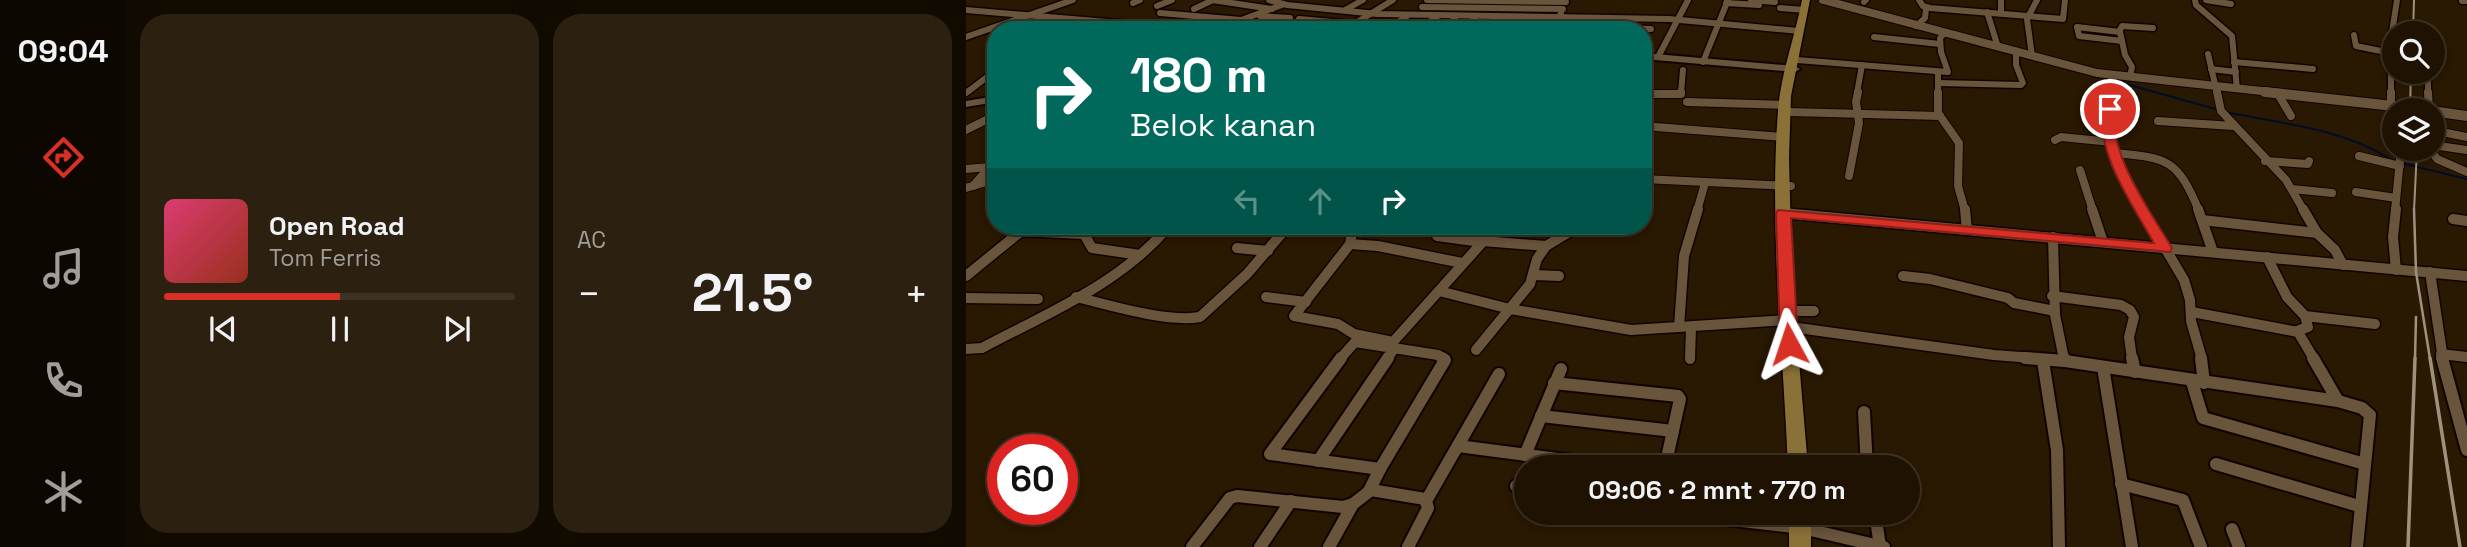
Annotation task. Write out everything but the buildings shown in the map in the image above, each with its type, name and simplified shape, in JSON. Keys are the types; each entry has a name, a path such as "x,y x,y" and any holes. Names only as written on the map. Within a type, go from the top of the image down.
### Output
{"main road":[{"path":"1798,455 1795,388 1800,374 1792,314 1784,138 1799,38 1811,2"},
{"path":"1652,57 1794,66"},
{"path":"966,104 987,100"},
{"path":"1786,186 1788,101"}],"street":[{"path":"1007,21 1073,0"},
{"path":"1133,3 1140,0"},
{"path":"1172,0 1159,9 1241,20 1282,5"},
{"path":"1194,9 1212,0 1272,9"},
{"path":"1269,0 1291,6 1410,15 1676,20 1799,38"},
{"path":"1291,6 1302,0"},
{"path":"1299,19 1327,21 1363,0"},
{"path":"1359,21 1393,0"},
{"path":"1401,21 1422,7 1427,0 1567,1 1556,21"},
{"path":"1454,21 1471,0"},
{"path":"1658,57 1688,0"},
{"path":"1748,0 1775,2"},
{"path":"2001,0 2001,13"},
{"path":"2032,56 2027,19 2031,16 2037,0"},
{"path":"1916,26 1925,18 1923,5 1947,5 1987,12 2064,19 2065,0"},
{"path":"2194,0 2196,5 2209,11 2221,31 2232,36 2237,89"},
{"path":"2206,0 2231,4"},
{"path":"2394,21 2397,0"},
{"path":"1495,21 1510,1"},
{"path":"1703,62 1727,1 1759,5"},
{"path":"1780,9 1811,2 1945,33 2111,78 2130,77 2278,94 2382,101"},
{"path":"1422,7 1563,9"},
{"path":"966,10 1100,21"},
{"path":"1987,12 1998,47"},
{"path":"1429,21 1438,15"},
{"path":"1256,16 1284,21"},
{"path":"1472,21 1476,16"},
{"path":"1046,21 1055,17"},
{"path":"1256,21 1267,17"},
{"path":"1516,21 1518,17"},
{"path":"1537,21 1539,17"},
{"path":"1652,27 1656,19"},
{"path":"2130,77 2132,67 2123,56 2119,32 2122,26 2154,28"},
{"path":"2119,32 2077,27 2079,36 2122,41"},
{"path":"966,37 987,28"},
{"path":"966,31 977,32"},
{"path":"1794,66 1862,65 1948,72 1940,44 1940,38 1945,33"},
{"path":"2354,35 2356,46 2382,51"},
{"path":"1874,37 1940,44"},
{"path":"1938,83 2021,85 2023,83 2015,65 2018,54"},
{"path":"2208,54 2221,111 2292,189 2317,233 2334,250 2343,265"},
{"path":"2234,62 2313,69"},
{"path":"1849,176 1859,124 1856,102 1862,65"},
{"path":"2211,69 2236,72"},
{"path":"1652,94 1681,94 1682,70"},
{"path":"1938,72 1940,116 1959,143 1958,186 1967,230"},
{"path":"966,93 987,77"},
{"path":"2111,78 2113,102 2107,116 2114,153 2123,177 2184,279 2192,312 2191,321 2204,367 2198,382 2203,418 2365,464"},
{"path":"2278,94 2291,116"},
{"path":"1686,102 1730,105 1788,101 1857,115 1940,116"},
{"path":"2445,112 2467,116"},
{"path":"966,130 987,120"},
{"path":"2158,121 2234,126"},
{"path":"1652,127 1784,138"},
{"path":"2445,133 2467,137"},
{"path":"2055,140 2061,137 2112,142"},
{"path":"2445,148 2467,150"},
{"path":"2114,153 2153,157 2167,162 2187,187 2213,252"},
{"path":"2359,156 2400,164"},
{"path":"2266,161 2310,164 2309,161"},
{"path":"2396,270 2392,237 2400,161"},
{"path":"2442,161 2467,172"},
{"path":"966,169 987,165"},
{"path":"969,187 987,170"},
{"path":"2080,170 2103,242"},
{"path":"1652,180 1786,186"},
{"path":"969,187 987,181"},
{"path":"1690,360 1685,327 1684,256 1705,183"},
{"path":"2292,189 2332,193"},
{"path":"2356,192 2396,198"},
{"path":"1787,213 2467,276"},
{"path":"2453,219 2467,221"},
{"path":"2202,220 2317,233"},
{"path":"966,276 1016,235"},
{"path":"1085,235 1092,248 1140,255"},
{"path":"966,349 982,348 1076,297 1140,255 1163,235"},
{"path":"1076,297 1136,311 1195,318 1205,314 1281,235"},
{"path":"1352,235 1350,244 1294,316 1338,324 1354,334 1393,342 1489,235"},
{"path":"1476,350 1530,284 1537,259 1546,246 1564,235"},
{"path":"1437,236 1546,246"},
{"path":"2053,237 2052,296 2057,339 2065,361"},
{"path":"1350,244 1387,247 1426,259 1462,264"},
{"path":"1237,248 1268,251"},
{"path":"2192,312 2297,331 2308,327 2305,316 2287,297 2267,257"},
{"path":"2430,272 2435,326 2466,443"},
{"path":"1534,275 1559,276"},
{"path":"1903,276 1930,279 2005,297 2014,303 2055,311"},
{"path":"1439,291 1510,309 1631,330 1685,327 1814,312"},
{"path":"2052,296 2121,305 2130,310 2134,319 2128,330 2135,372"},
{"path":"1266,297 1306,302"},
{"path":"966,298 1038,299"},
{"path":"1792,314 2043,361 2065,361 2338,401 2362,408 2369,413 2357,547"},
{"path":"2305,316 2375,324"},
{"path":"2297,331 2338,401"},
{"path":"1329,547 1353,504 1369,491 1444,360 1438,355 1359,342 1351,344 1270,454 1380,469"},
{"path":"1318,461 1394,349"},
{"path":"2441,354 2467,357"},
{"path":"2043,361 2057,450 2059,547"},
{"path":"2104,367 2120,484 2132,547"},
{"path":"1458,446 1525,455 1561,369"},
{"path":"1426,501 1499,374"},
{"path":"1554,383 1678,396 1681,399 1668,455"},
{"path":"1864,412 1866,455"},
{"path":"1541,416 1673,431"},
{"path":"2216,464 2359,506"},
{"path":"2120,484 2183,500 2201,547"},
{"path":"1369,491 1419,496 1426,501 1428,508 1408,547"},
{"path":"1192,547 1230,498 1237,496 1343,507 1353,504"},
{"path":"1260,547 1291,502"},
{"path":"1769,525 1882,546 1878,525"},
{"path":"2232,528 2239,547"}],"waterway":[{"path":"2101,77 2219,110"},
{"path":"2225,112 2334,135 2356,142 2394,162"},
{"path":"2401,163 2467,179"}],"railway":[{"path":"2413,21 2414,0"},
{"path":"2410,98 2411,84"},
{"path":"2414,210 2416,161"},
{"path":"2414,210 2416,272 2430,359"},
{"path":"2415,359 2416,317"},
{"path":"2408,547 2415,358"},
{"path":"2430,358 2460,547"}],"route":[{"path":"1789,344 1782,239 1783,213 2165,248 2123,177 2107,122 2110,109"}]}
